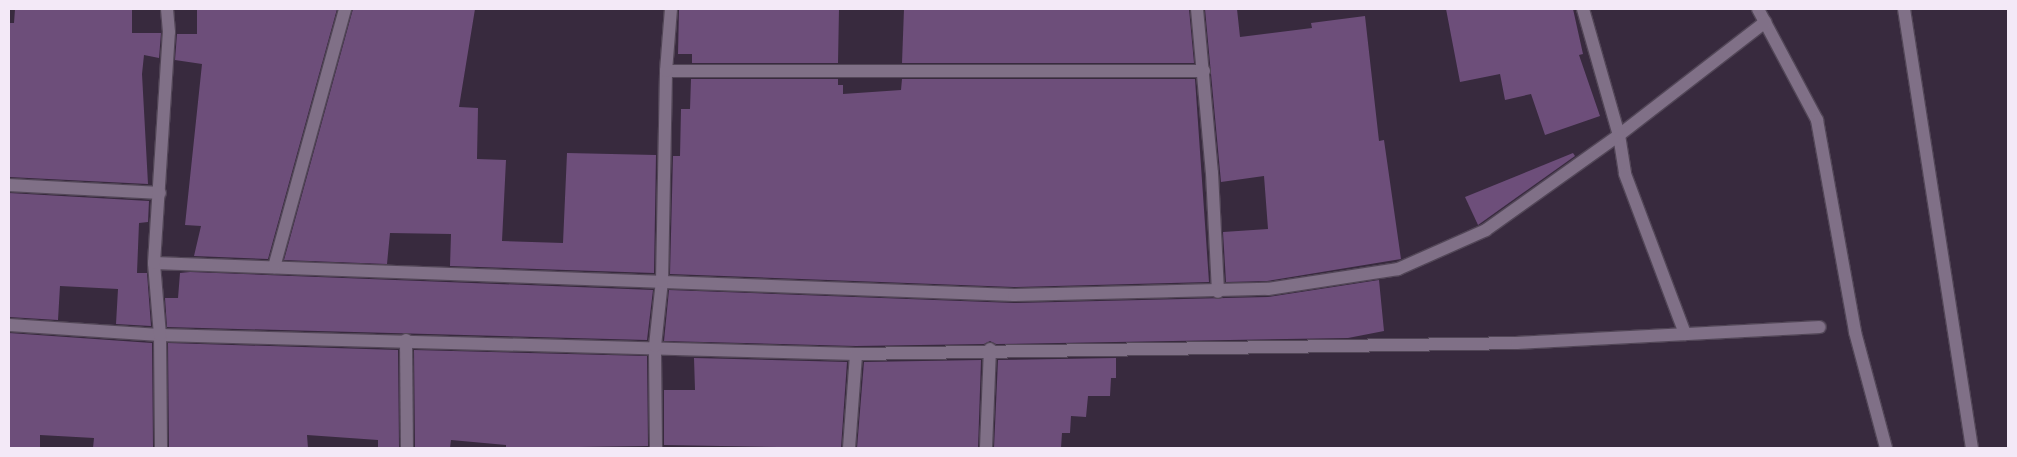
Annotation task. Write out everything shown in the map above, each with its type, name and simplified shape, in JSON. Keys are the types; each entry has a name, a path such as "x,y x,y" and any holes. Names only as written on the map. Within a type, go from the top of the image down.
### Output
{"street":[{"path":"161,448 160,335 154,263 169,32 167,9"},
{"path":"274,267 345,9"},
{"path":"656,448 655,346 662,281 666,71 671,9"},
{"path":"1197,9 1204,71 1218,292"},
{"path":"1583,9 1618,135 1625,174 1685,334"},
{"path":"1758,9 1817,120 1854,332 1886,448"},
{"path":"1904,9 1972,448"},
{"path":"154,263 1014,295 1218,292 1268,289 1398,269 1486,230 1618,135 1765,22"},
{"path":"666,71 1204,71"},
{"path":"9,185 160,193"},
{"path":"9,325 160,335 655,346 856,354 990,350 1478,344 1820,327"},
{"path":"406,340 407,448"},
{"path":"986,448 990,350"},
{"path":"849,448 856,354"}],"building":[{"path":"15,9 132,9 132,33 161,33 159,58 144,55 142,74 148,184 9,177 9,23 14,23"},
{"path":"197,9 337,9 268,259 194,256 201,226 185,225 202,64 175,60 177,34 197,34"},
{"path":"353,9 475,9 459,107 478,108 477,159 506,160 502,241 563,243 567,153 656,155 654,273 450,266 451,234 390,233 387,264 284,260"},
{"path":"679,9 839,9 838,63 692,63 692,54 678,54"},
{"path":"904,9 1189,9 1194,63 902,63"},
{"path":"1205,9 1237,9 1240,37 1312,28 1311,23 1365,16 1379,141 1384,140 1401,259 1267,281 1226,282 1223,232 1268,229 1264,176 1221,182"},
{"path":"1446,9 1573,9 1583,54 1579,55 1600,116 1545,135 1531,94 1505,100 1500,74 1460,82"},
{"path":"691,79 838,79 838,85 843,85 843,94 901,90 902,79 1195,79 1209,282 1014,287 670,274 673,156 680,156 681,109 690,109"},
{"path":"1573,153 1575,156 1478,225 1465,197"},
{"path":"9,193 149,201 148,222 139,223 137,273 147,273 151,326 116,324 118,289 60,286 58,320 9,317"},
{"path":"180,273 653,290 647,340 167,327 165,298 178,298"},
{"path":"1379,280 1384,331 1348,338 996,344 990,341 984,344 856,346 664,341 669,290 1014,303 1268,297"},
{"path":"9,333 152,343 153,448 93,448 94,438 40,435 40,448 9,448"},
{"path":"168,343 398,350 399,448 378,448 378,440 307,435 308,448 169,448"},
{"path":"414,350 647,356 648,446 506,448 506,445 451,440 450,448 415,448"},
{"path":"694,358 847,362 841,448 664,445 664,390 695,390"},
{"path":"1116,358 1116,378 1111,378 1110,396 1088,396 1086,417 1071,416 1070,433 1062,433 1061,448 994,448 998,360"},
{"path":"981,360 978,448 857,448 864,362"}]}
